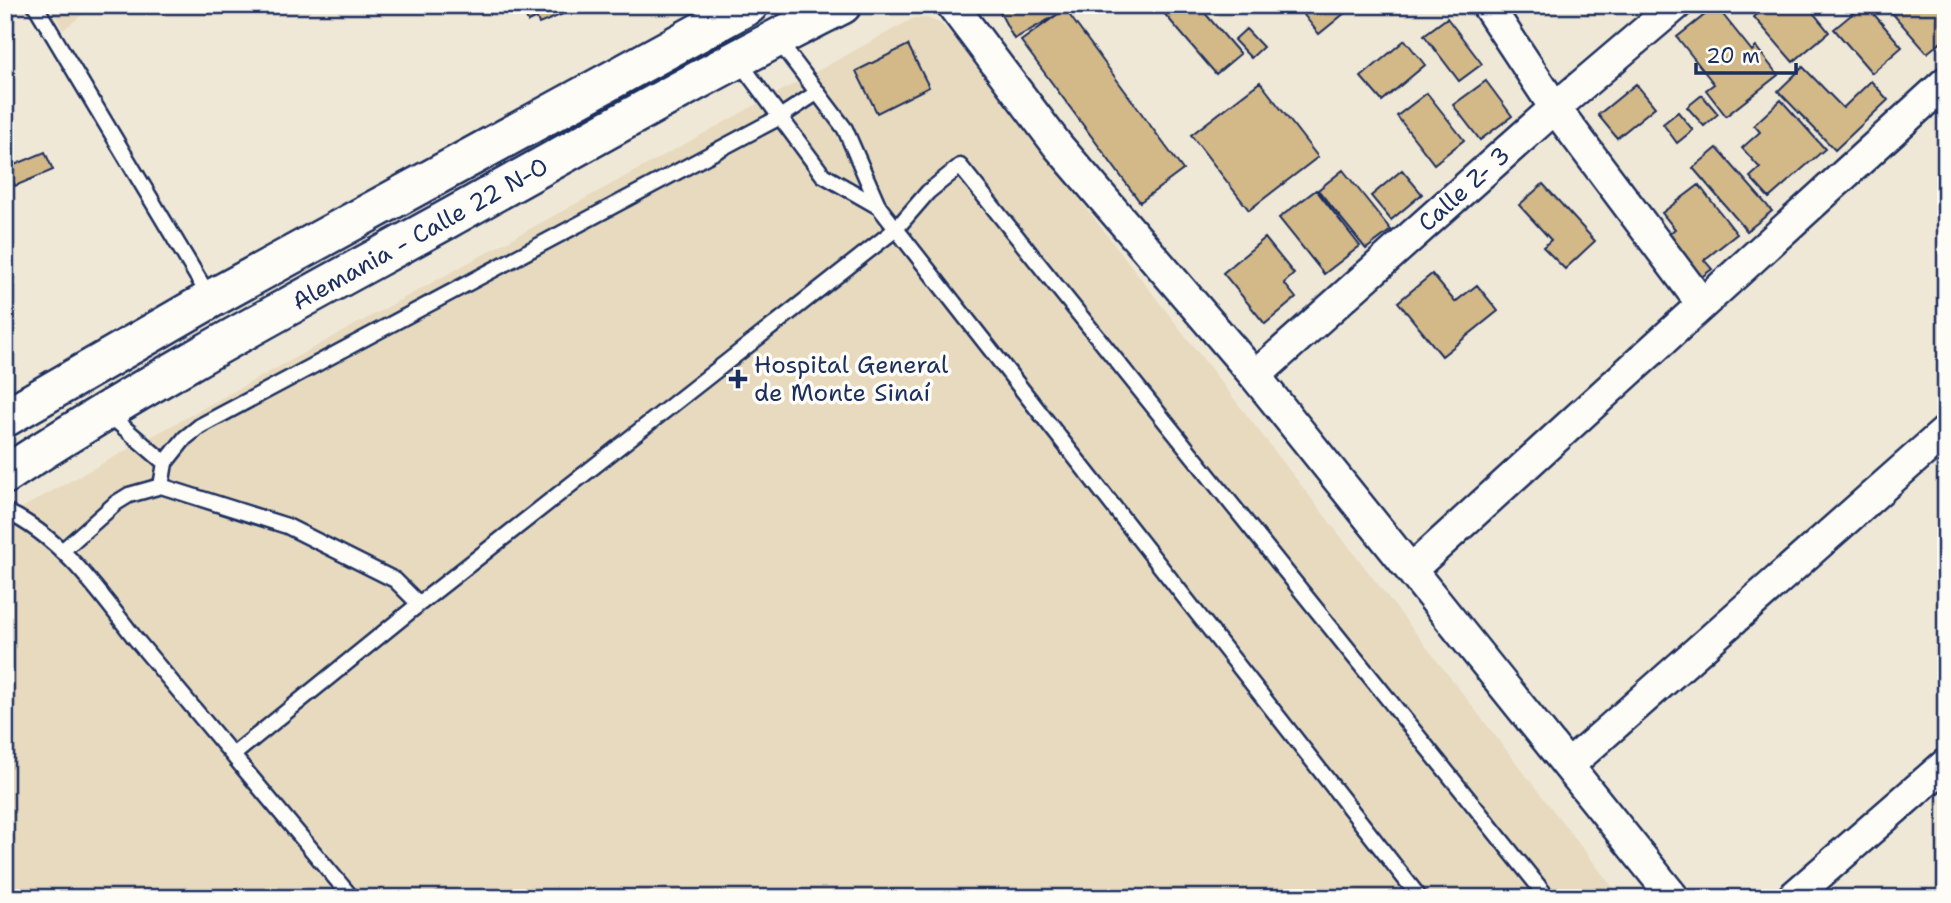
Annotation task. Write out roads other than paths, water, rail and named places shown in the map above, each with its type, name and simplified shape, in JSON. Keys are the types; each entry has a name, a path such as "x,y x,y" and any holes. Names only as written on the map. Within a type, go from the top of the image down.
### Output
{"street":[{"name":"Alemania - Calle 22 N-O","path":"5,418 211,299 749,5"},
{"name":"Alemania - Calle 22 N-O","path":"5,475 104,411 220,344 737,59 842,5"},
{"path":"952,5 1059,146 1255,376 1674,898"},
{"path":"1487,5 1555,107 1702,304"},
{"name":"Calle Z- 3","path":"1255,376 1555,107 1676,5"},
{"path":"1410,570 1946,82"},
{"path":"1568,766 1946,431"},
{"path":"1792,898 1946,764"}],"lane":[{"path":"35,5 211,299"},
{"path":"776,38 845,129 879,207 1420,898"},
{"path":"737,59 823,175 879,207"},
{"path":"161,486 165,463 185,438 200,426 780,117 818,92"},
{"path":"233,755 419,604 896,229 928,192 960,166 1548,898"},
{"path":"104,411 165,463"},
{"path":"62,551 116,503 129,495 161,486 288,526 395,580 419,604"},
{"path":"5,511 26,520 44,534 101,594 352,898"}],"waterway":[{"path":"5,361 10,368"}],"place":[{"name":"Hospital General de Monte Sinaí","path":"738,379"}]}
